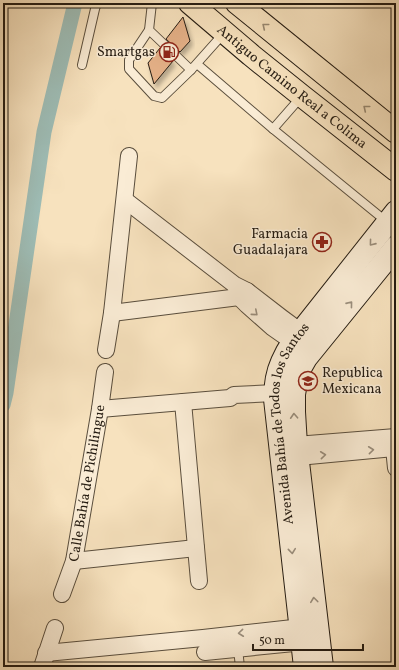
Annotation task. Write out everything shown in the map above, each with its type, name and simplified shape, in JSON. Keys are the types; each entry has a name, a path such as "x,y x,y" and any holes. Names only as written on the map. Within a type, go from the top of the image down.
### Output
{"main road":[{"name":"Antiguo Camino Real a Colima","path":"190,3 302,96 396,170"},
{"name":"Antiguo Camino Real a Colima","path":"236,3 396,132"}],"street":[{"path":"106,350 112,313 129,156"},
{"path":"125,200 240,291 282,318 297,337"},
{"name":"Avenida Bahía de Todos los Santos","path":"322,667 310,634 275,396 278,376 282,362 297,337 392,217"},
{"name":"Avenida Bahía de Todos los Santos","path":"305,667 310,634 294,412 294,394 298,372 306,358 396,247"},
{"path":"112,313 240,291"},
{"name":"Calle Bahía de Pichilingue","path":"62,594 74,561 105,372"},
{"path":"100,409 230,398 234,396 275,396"},
{"path":"183,402 199,581"},
{"path":"297,451 394,440 396,468"},
{"path":"74,561 196,548"},
{"path":"55,628 44,660 238,649 310,634"},
{"path":"205,652 310,634"}],"lane":[{"path":"82,65 97,3"},
{"path":"152,3 149,30 129,60 129,69 154,96 162,98 194,67 225,33"},
{"path":"149,30 273,129 392,217"},
{"path":"273,129 302,96"},
{"path":"238,649 240,667"}],"building":[{"path":"183,17 190,41 180,52 166,39"},
{"path":"160,48 173,61 154,84 148,63"}],"waterway":[{"path":"3,405 44,132 75,3"}],"place":[{"name":"Smartgas","path":"169,52"},
{"name":"Farmacia Guadalajara","path":"322,242"},
{"name":"Republica Mexicana","path":"308,381"}]}
